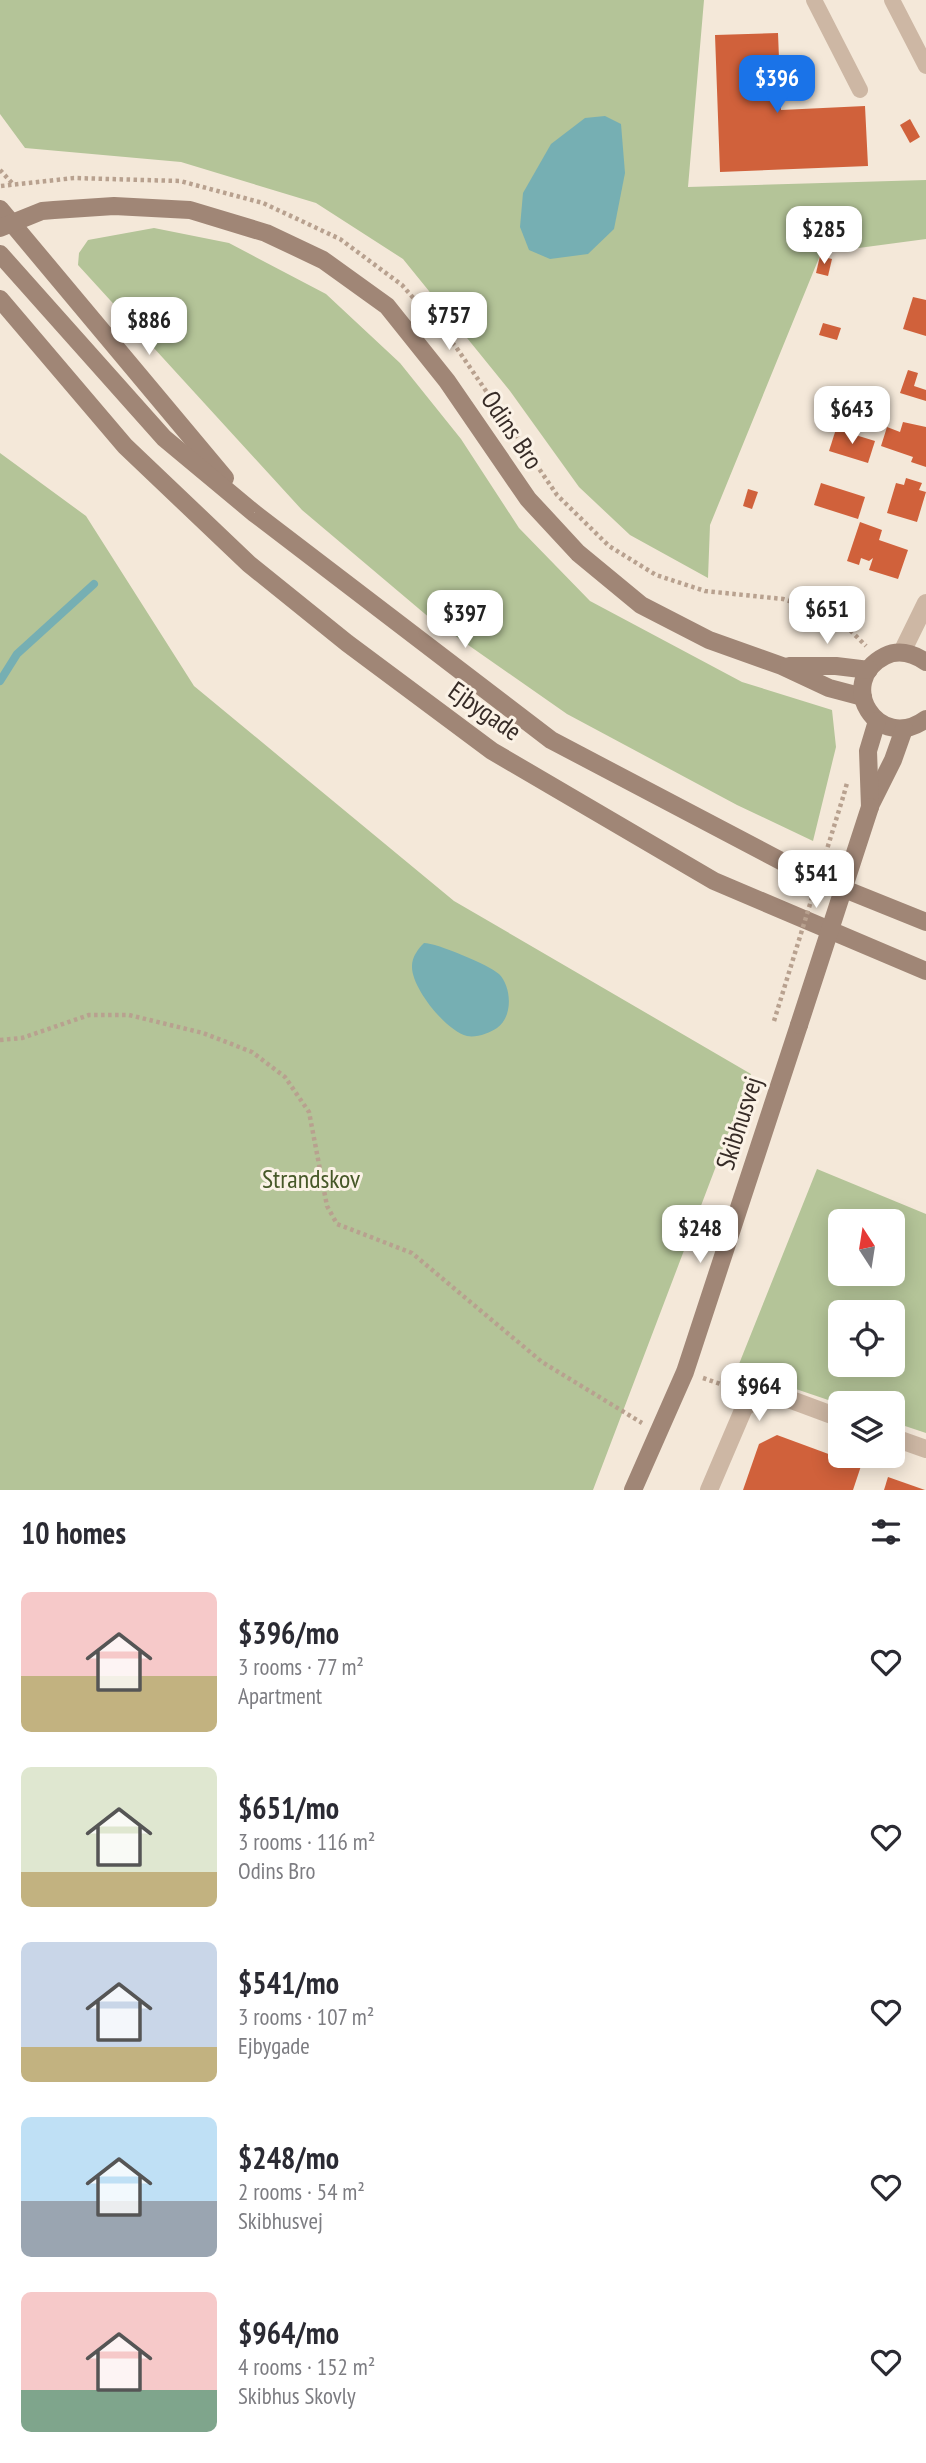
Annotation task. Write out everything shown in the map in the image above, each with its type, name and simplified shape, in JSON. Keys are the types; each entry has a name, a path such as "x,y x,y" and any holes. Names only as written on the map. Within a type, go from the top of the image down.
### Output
{"main road":[{"name":"Odins Bro","path":"0,202 42,211 114,206 190,210 266,233 324,260 387,306 447,381 528,499 578,553 641,605 709,640 782,666 829,688 863,696"},
{"path":"0,209 7,225 254,513"},
{"name":"Odins Bro","path":"7,225 42,211"},
{"path":"0,254 164,439 254,513"},
{"name":"Ejbygade","path":"3,307 125,446 249,564 347,643 492,751 714,881 926,971"},
{"name":"Ejbygade","path":"254,513 551,740 802,872 926,922"},
{"path":"926,662 902,652 878,660 864,678 863,696 865,706 877,721 886,726 905,729 926,719"},
{"name":"Odins Bro","path":"782,666 836,666 869,670"},
{"name":"Skibhusvej","path":"870,807 868,751 877,721"},
{"name":"Skibhusvej","path":"633,1490 685,1372 870,807 905,729"}],"street":[{"path":"902,652 926,603"},
{"path":"709,1490 744,1408 759,1397 778,1395 828,1414"},
{"path":"905,1442 926,1449"}],"lane":[{"path":"815,0 860,90"},
{"path":"892,0 926,66"}],"path":[{"path":"0,170 12,183 0,187"},
{"path":"774,1021 844,794"},
{"path":"0,1040 22,1038 89,1015 130,1015 202,1033 252,1052 285,1077 309,1112 327,1206 337,1224 412,1253 542,1362 658,1433"},
{"path":"685,1372 759,1397"}],"green space":[{"path":"0,0 704,0 688,187 926,180 926,239 821,253 710,525 708,578 630,535 579,487 510,391 403,259 316,203 181,162 25,148 0,114"},
{"path":"154,228 229,243 326,294 400,363 461,439 519,528 590,601 742,682 832,710 836,747 813,841 737,805 567,714 431,619 302,510 78,265 79,253 88,240"},
{"name":"Strandskov","path":"0,453 86,516 194,686 454,901 751,1074 593,1490 0,1490"},
{"path":"817,1169 926,1214 926,1433 905,1426 905,1391 828,1391 828,1400 737,1369"}],"water":[{"path":"605,116 621,124 625,173 614,229 588,254 550,259 529,250 520,227 523,193 551,144 585,118"},
{"path":"424,943 463,955 499,974 506,986 509,1002 506,1017 497,1028 483,1035 467,1036 449,1026 431,1007 417,985 412,966 416,953"}],"building":[{"path":"778,33 781,110 865,106 868,166 720,172 715,35"},
{"path":"910,119 920,137 910,143 900,125"},
{"path":"820,256 832,259 828,276 816,273"},
{"path":"913,297 926,300 926,336 903,329"},
{"path":"823,323 841,328 837,340 819,335"},
{"path":"908,370 918,373 914,386 926,390 926,401 900,393"},
{"path":"903,422 926,427 926,467 911,462 913,457 881,446 887,427 900,432"},
{"path":"836,429 875,441 868,463 829,451"},
{"path":"906,478 922,483 919,490 926,492 917,522 887,513 896,483 904,485"},
{"path":"821,483 865,497 858,519 814,505"},
{"path":"748,489 758,492 752,509 743,506"},
{"path":"860,522 882,530 879,540 908,550 898,579 869,570 873,558 869,561 861,558 859,565 847,561"},
{"path":"777,1435 828,1454 828,1468 860,1468 853,1490 743,1490 759,1444"},
{"path":"888,1477 925,1490 884,1490"}],"waterway":[{"path":"0,681 17,654 94,584"}]}
